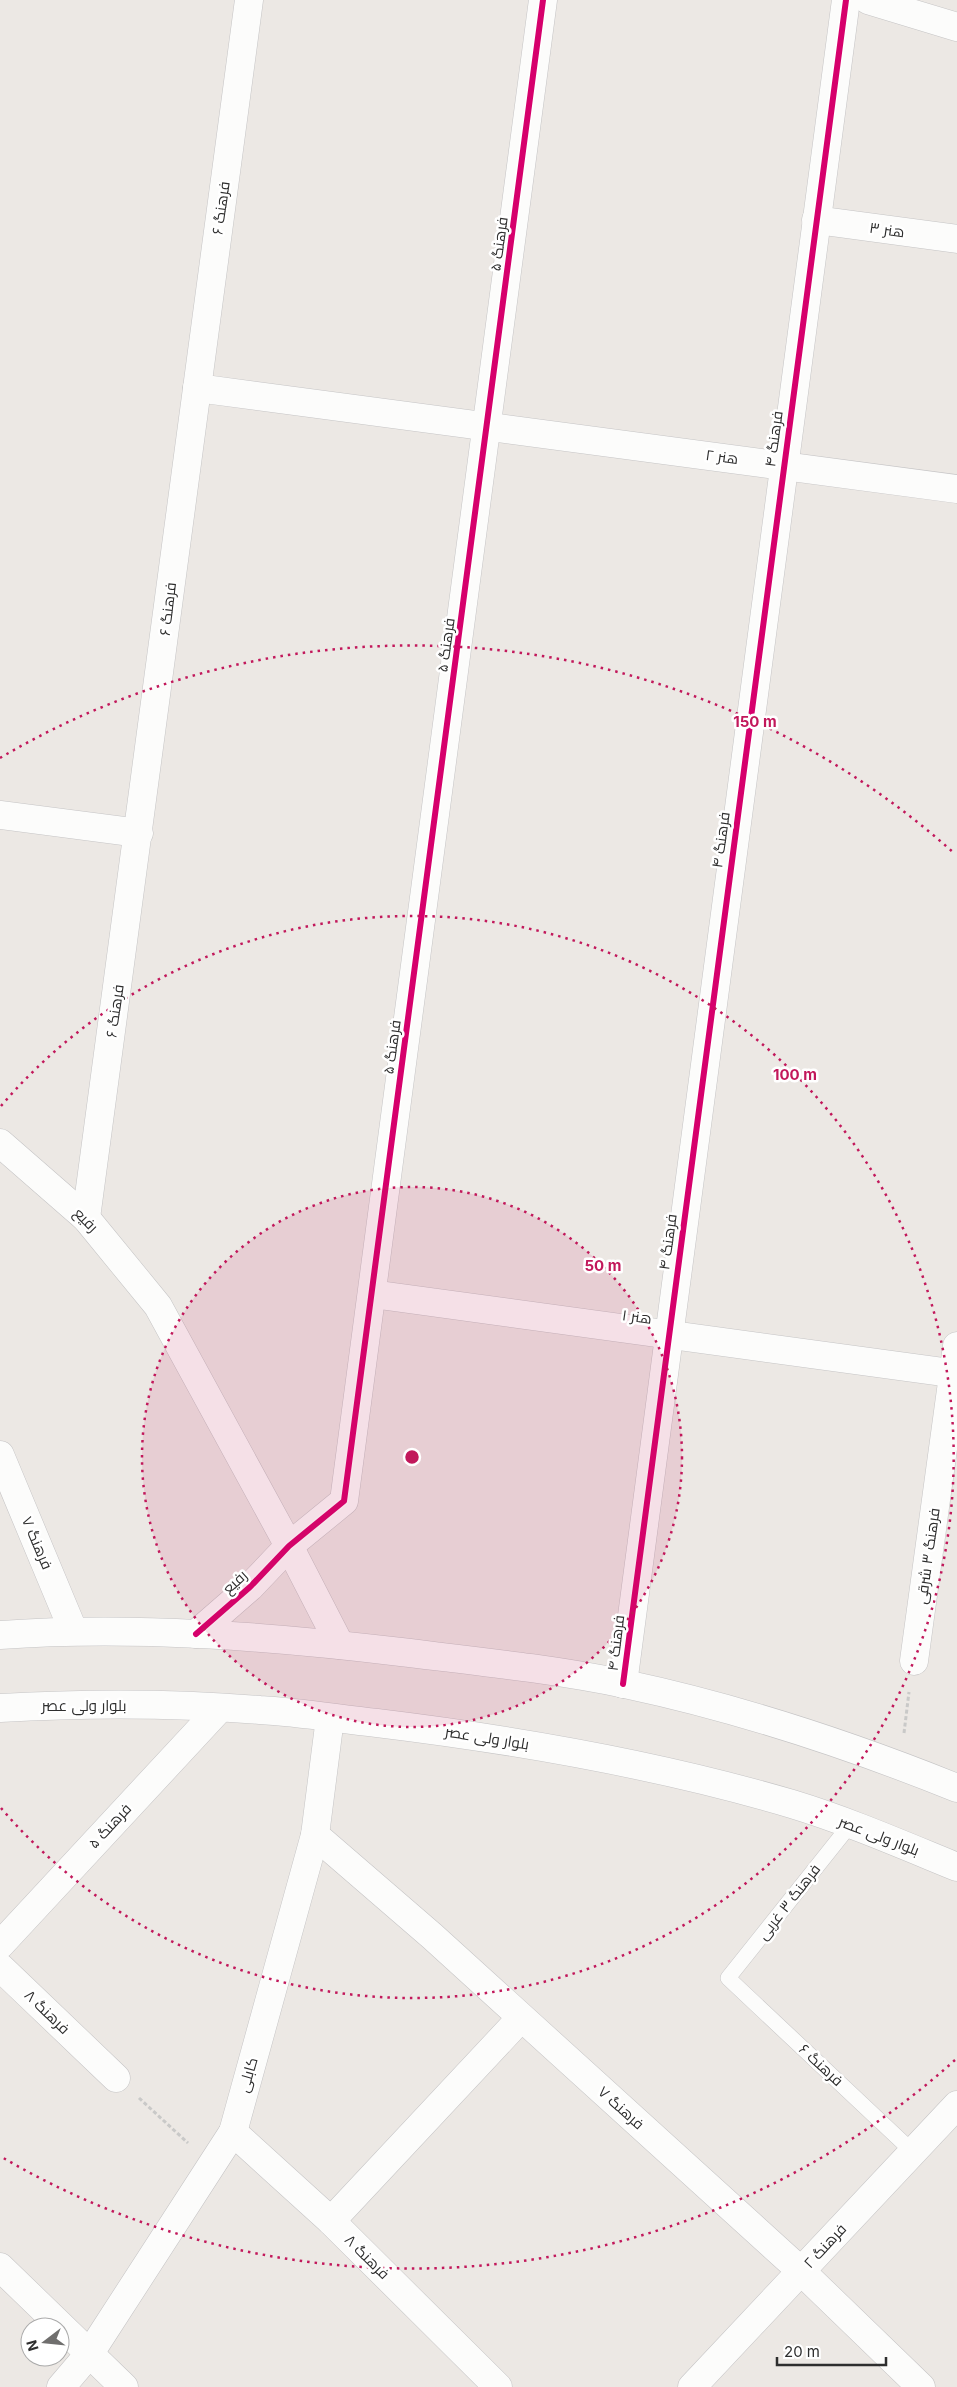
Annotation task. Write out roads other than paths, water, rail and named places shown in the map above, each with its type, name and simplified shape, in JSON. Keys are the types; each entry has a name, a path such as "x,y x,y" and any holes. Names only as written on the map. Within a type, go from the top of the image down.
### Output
{"street":[{"name":"فرهنگ ۶","path":"86,1218 249,0"},
{"name":"فرهنگ ۵","path":"289,1546 344,1501 544,0"},
{"name":"فرهنگ ۴","path":"623,1684 846,0"},
{"path":"868,0 957,28"},
{"name":"هنر ۳","path":"816,220 957,239"},
{"name":"هنر ۲","path":"197,388 487,425 957,489"},
{"path":"0,814 139,833"},
{"name":"رفیع","path":"0,1143 86,1218 158,1306 289,1546 340,1645"},
{"name":"هنر ۱","path":"372,1294 955,1374"},
{"name":"فرهنگ ۳ شرقی","path":"914,1661 955,1374 957,1346"},
{"name":"فرهنگ ۷","path":"0,1455 73,1630"},
{"name":"رفیع","path":"196,1634 250,1587 289,1546"},
{"path":"0,1635 73,1630 266,1637 486,1663 623,1684 730,1710 818,1737 957,1788"},
{"name":"بلوار ولی عصر","path":"0,1708 74,1703 261,1710 474,1735 589,1755 705,1781 794,1804 957,1868"},
{"name":"فرهنگ ۵","path":"0,1944 220,1708"},
{"name":"کابلی","path":"61,2387 90,2353 233,2132 315,1836 330,1718"},
{"name":"فرهنگ ۷","path":"315,1836 432,1936 801,2271 922,2387"},
{"name":"فرهنگ ۸","path":"0,1967 116,2078"},
{"path":"331,2221 521,2018"},
{"name":"فرهنگ ۲","path":"692,2387 957,2106"},
{"name":"فرهنگ ۸","path":"233,2132 331,2221 498,2387"},
{"path":"0,2268 124,2387"}],"lane":[{"name":"فرهنگ ۳ غربی","path":"728,1978 850,1825"},
{"name":"فرهنگ ۶","path":"728,1978 913,2152"}]}
